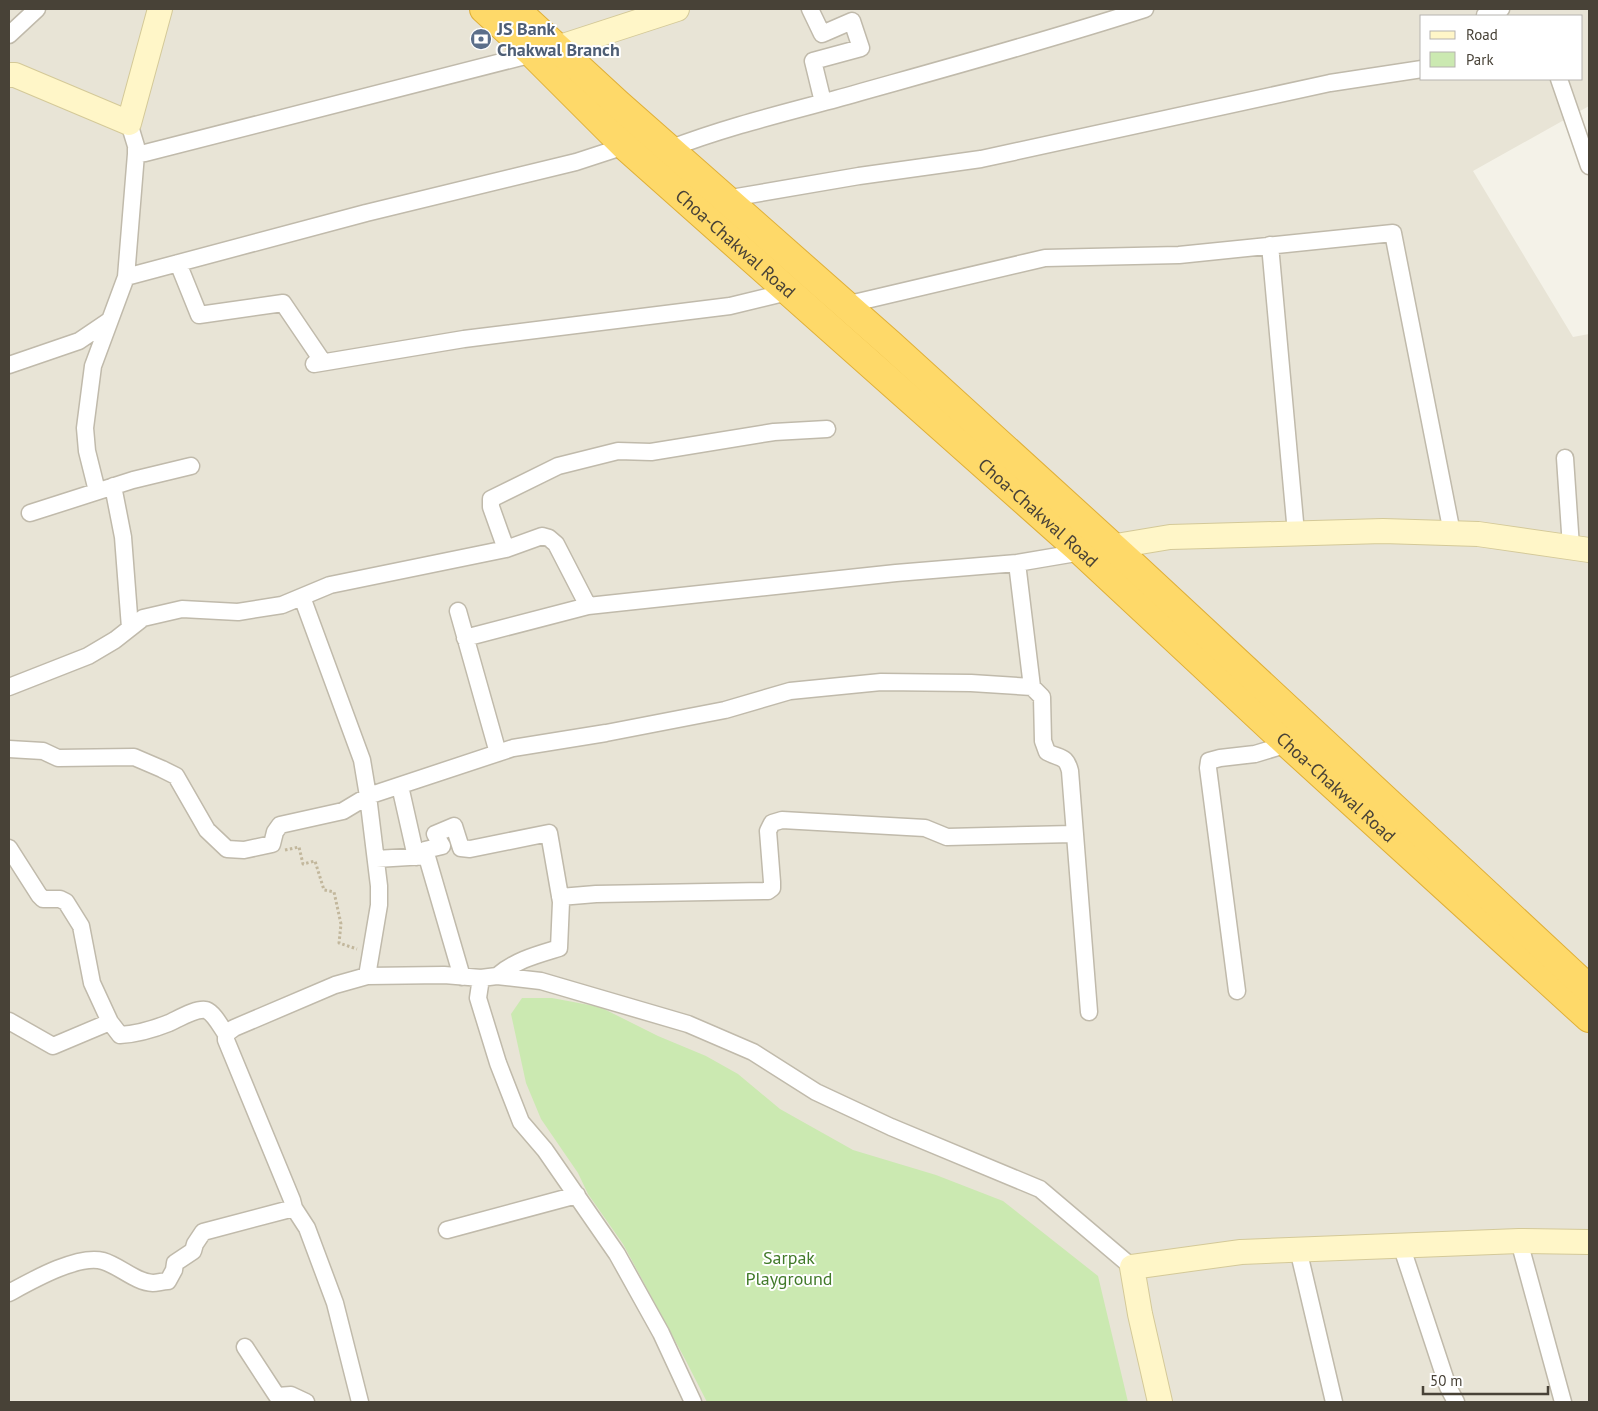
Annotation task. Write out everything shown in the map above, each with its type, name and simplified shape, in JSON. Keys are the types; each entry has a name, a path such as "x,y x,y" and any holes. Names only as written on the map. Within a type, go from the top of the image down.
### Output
{"highway":[{"name":"Choa-Chakwal Road","path":"484,9 545,51 625,146 1082,552 1288,744 1589,1018"},
{"path":"515,9 545,51 669,149 845,305 1113,547 1589,989"}],"street":[{"path":"9,35 37,9"},
{"path":"97,491 87,451 85,428 93,366 126,277 136,154 136,146 129,123 160,9"},
{"path":"136,154 545,51 673,9"},
{"path":"810,9 822,34 852,22 862,48 813,61 824,102"},
{"path":"669,149 686,142 1070,33 1145,9"},
{"path":"1485,15 1501,9"},
{"path":"725,199 859,176 981,159 1330,83 1420,68"},
{"path":"9,75 15,75 129,123"},
{"path":"1559,80 1589,166"},
{"path":"126,277 366,213 576,162 625,146"},
{"path":"845,305 1045,258 1178,254 1393,233 1452,533"},
{"path":"1270,245 1296,533"},
{"path":"178,263 199,315 283,303 318,363 484,336 730,306 788,292"},
{"path":"9,365 79,341 110,320"},
{"path":"506,550 490,507 491,499 558,466 618,451 651,452 774,432 826,429"},
{"path":"465,638 588,606 896,573 1017,563 1170,537 1383,531 1478,534 1580,548 1565,458"},
{"path":"30,512 113,486 191,466"},
{"path":"113,486 123,536 130,628"},
{"path":"9,687 88,656 115,640 142,618 182,609 238,612 282,605 330,585 506,550 542,536 549,538 556,544 588,606"},
{"path":"1017,563 1032,687 1042,697 1043,741 1048,752 1063,757 1068,763 1070,771 1089,1012"},
{"path":"302,597 362,760 376,859 379,905 367,976"},
{"path":"458,611 498,753"},
{"path":"9,749 43,751 58,758 134,758 176,776 207,830 227,849 244,850 272,844 274,832 280,825 343,811 368,796 513,748 606,733 725,710 790,691 882,682 1032,687"},
{"path":"1237,991 1208,768 1209,761 1255,754 1288,744"},
{"path":"400,786 421,856 462,977"},
{"path":"560,897 596,894 768,891 772,888 772,882 768,831 772,823 782,820 925,828 947,837 1074,834"},
{"path":"421,856 425,850 442,846 435,834 454,826 461,848 470,849 549,833 560,897 559,948 524,959 489,977 478,998 498,1063 521,1122 545,1150 617,1254 661,1333 693,1402"},
{"path":"9,848 38,895 43,899 60,899 66,902 81,926 92,983 110,1022 120,1035 132,1034 170,1022 198,1010 205,1010 211,1013 226,1034 226,1040 294,1208 307,1228 335,1303 360,1402"},
{"path":"376,859 421,856"},
{"path":"226,1034 234,1028 335,985 367,976 444,974 462,977 541,981 688,1024 753,1052 816,1092 891,1127 1040,1189 1132,1267 1140,1314 1160,1402"},
{"path":"9,1021 53,1046 110,1022"},
{"path":"447,1230 576,1195"},
{"path":"9,1293 49,1272 88,1261 101,1260 138,1279 152,1283 168,1280 174,1270 175,1263 193,1252 195,1244 203,1232 294,1208"},
{"path":"1132,1267 1241,1252 1519,1241 1589,1242"},
{"path":"1519,1241 1563,1402"},
{"path":"1401,1245 1448,1387 1456,1402"},
{"path":"1298,1249 1334,1402"},
{"path":"246,1347 277,1396 291,1395 306,1402"}],"path":[{"path":"272,844 281,851 299,847 303,864 315,861 324,890 334,892 341,924 339,943 372,951"}],"shaded area":[{"path":"9,9 1589,9 1589,106 1473,171 1573,337 1589,334 1589,1402 9,1402"}],"green space":[{"name":"Sarpak Playground","path":"522,998 552,998 600,1007 658,1036 706,1056 738,1074 780,1109 853,1150 936,1175 1003,1201 1098,1276 1128,1402 707,1402 623,1244 588,1194 578,1173 541,1119 526,1083 511,1014"}],"place":[{"name":"JS Bank Chakwal Branch","path":"481,39"}]}
